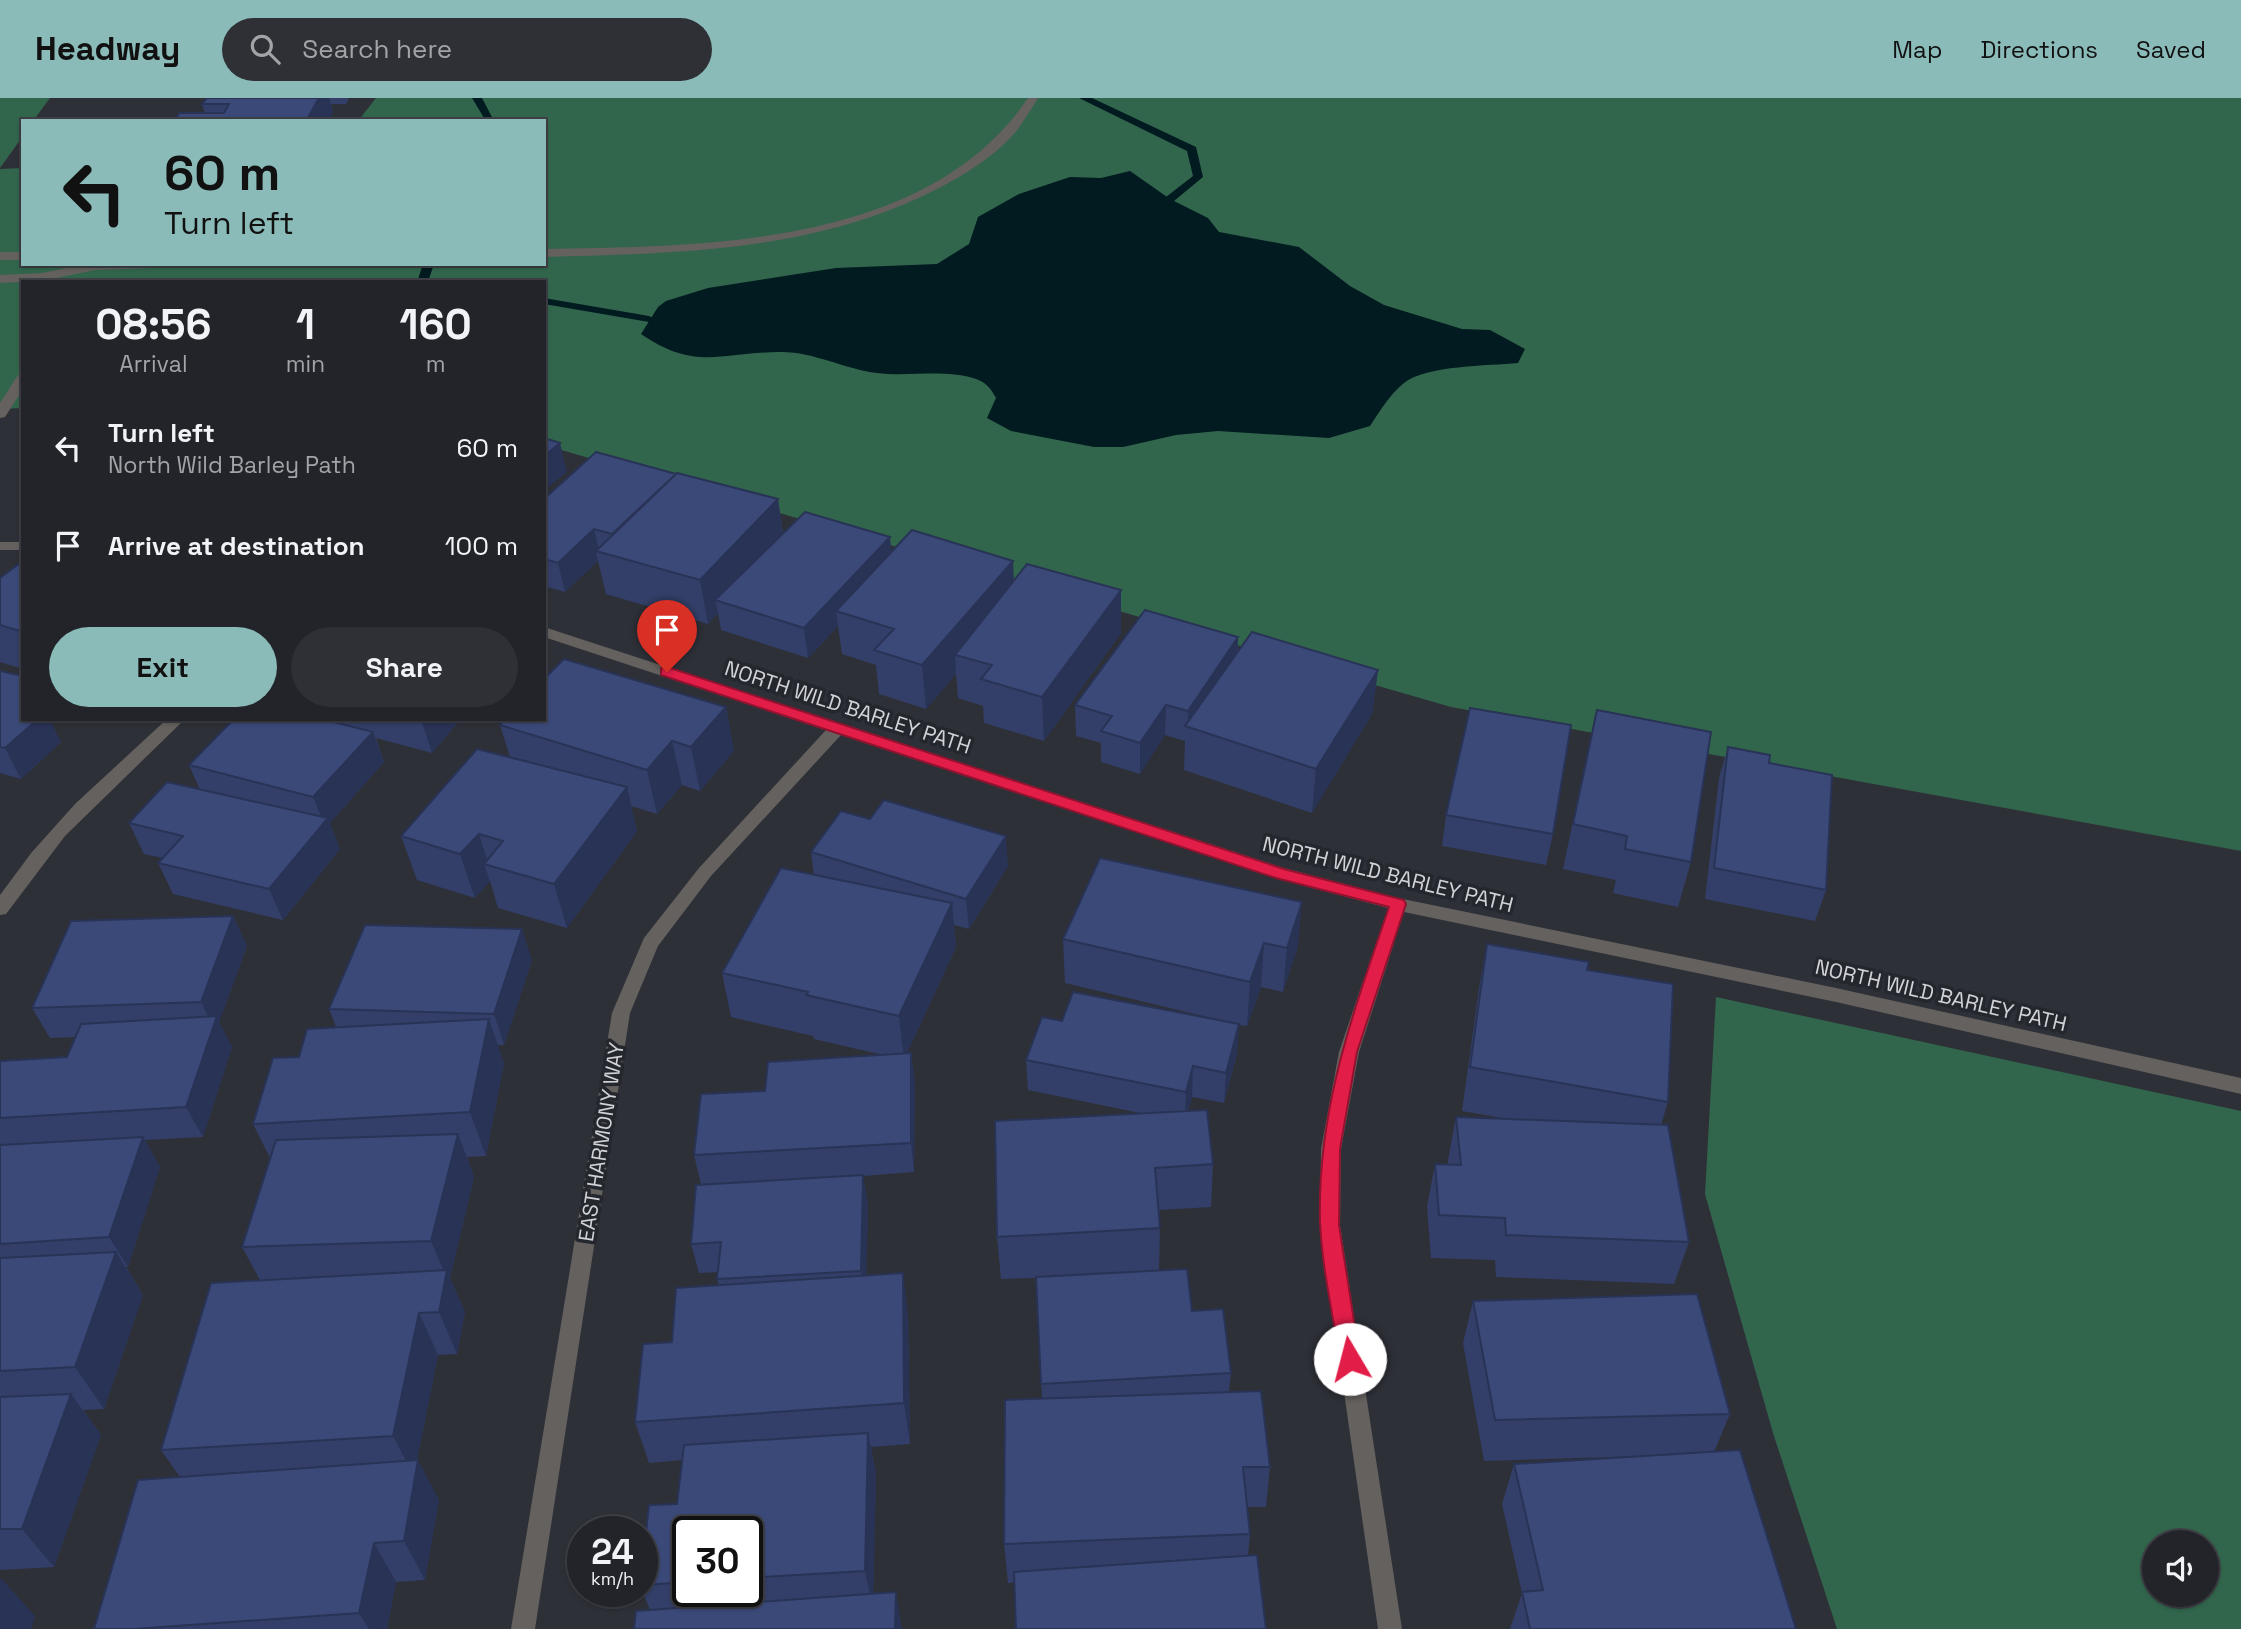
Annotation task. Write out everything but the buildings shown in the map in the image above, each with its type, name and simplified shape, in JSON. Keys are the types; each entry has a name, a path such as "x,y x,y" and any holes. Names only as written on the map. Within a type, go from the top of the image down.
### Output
{"street":[{"path":"546,253 665,250 760,242 851,220 960,173 990,153 1023,117 1033,98"},
{"path":"0,256 21,256"},
{"path":"0,279 42,277 87,266"},
{"path":"0,414 21,381"},
{"path":"0,547 21,546"},
{"name":"NORTH WILD BARLEY PATH","path":"546,633 1281,874 1398,904 1836,995 2241,1086"},
{"path":"0,909 20,876 71,816 175,721"},
{"name":"EAST HARMONY WAY","path":"523,1629 621,1013 650,943 705,872 838,728"},
{"path":"1390,1629 1330,1225 1331,1149 1349,1052 1398,904"}],"green space":[{"path":"0,98 50,98 34,119 21,119 21,139 0,168"},
{"path":"376,98 2241,98 2241,851 1451,707 546,446 546,280 21,280 21,408 0,409 0,169 21,168 21,266 546,266 546,119 360,119"},
{"path":"1716,997 2241,1111 2241,1629 1837,1629 1773,1433 1705,1194"}],"water":[{"path":"1130,171 1170,199 1208,218 1219,232 1299,247 1350,286 1384,305 1462,329 1490,330 1525,349 1518,363 1442,370 1414,377 1394,392 1370,426 1329,438 1218,431 1176,435 1123,447 1094,447 1011,431 987,418 996,398 992,391 981,381 962,375 877,373 791,352 693,356 677,353 641,334 658,307 666,301 708,288 836,268 937,264 969,244 978,217 1019,194 1070,177 1101,178"}],"waterway":[{"path":"477,98 489,119"},
{"path":"1084,98 1192,149 1198,177 1170,199"},
{"path":"423,280 428,266"},
{"path":"546,301 649,319"}],"route":[{"path":"667,672 1281,874 1398,904 1349,1052 1331,1149 1330,1225 1350,1359"}]}
